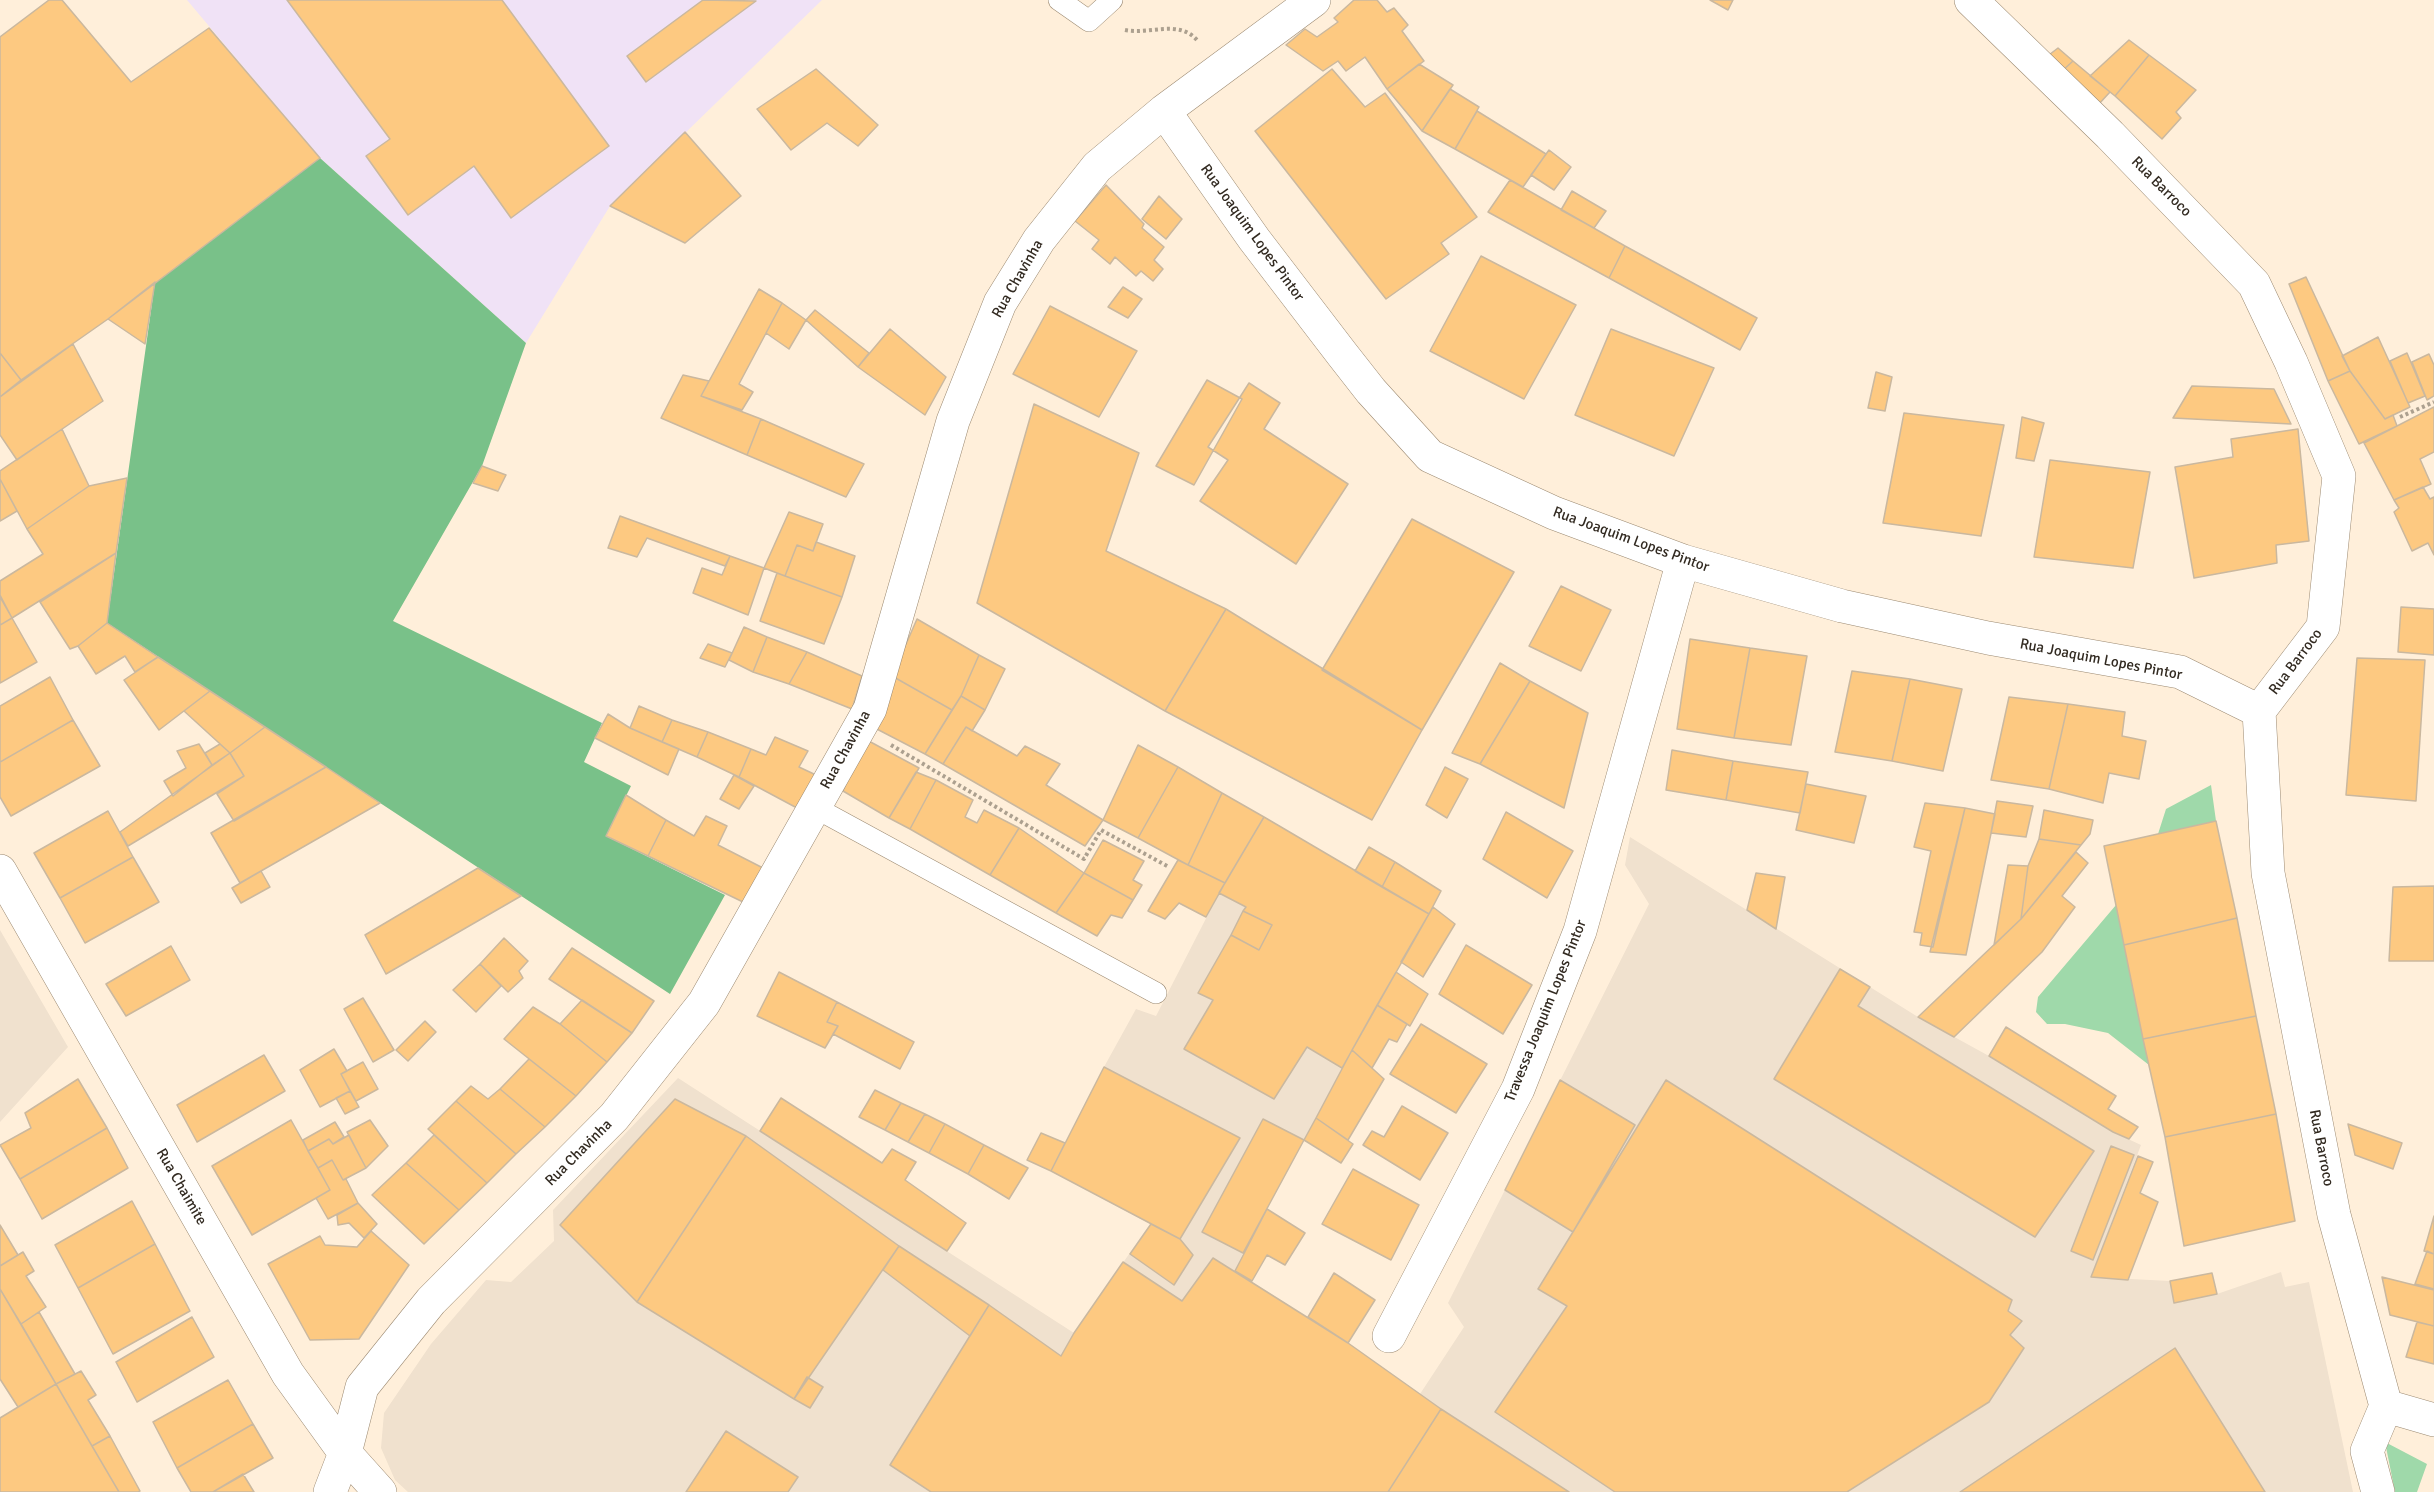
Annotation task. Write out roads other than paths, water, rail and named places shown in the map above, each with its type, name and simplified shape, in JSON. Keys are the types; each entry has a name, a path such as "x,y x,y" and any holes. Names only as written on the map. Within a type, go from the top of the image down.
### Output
{"street":[{"name":"Rua Chavinha","path":"330,1492 345,1453 362,1387 431,1301 614,1117 704,1003 870,709 953,420 1000,303 1039,240 1096,167 1164,111 1314,0"},
{"name":"Rua Barroco","path":"1971,0 2110,135 2254,284 2291,362 2339,476 2323,627 2259,711 2268,873 2334,1215 2386,1406"},
{"name":"Rua Joaquim Lopes Pintor","path":"1164,111 1254,239 1315,319 1371,391 1430,456 1554,513 1683,561 1842,606 1988,638 2180,672 2259,711"},
{"name":"Travessa Joaquim Lopes Pintor","path":"1389,1336 1518,1089 1580,932 1683,561"},
{"name":"Rua Chaimite","path":"0,871 288,1374 345,1453 380,1492"},
{"path":"2378,1492 2367,1451 2386,1406 2434,1420"}],"lane":[{"path":"1059,0 1089,21 1112,0"},
{"path":"814,807 1156,993"}]}
